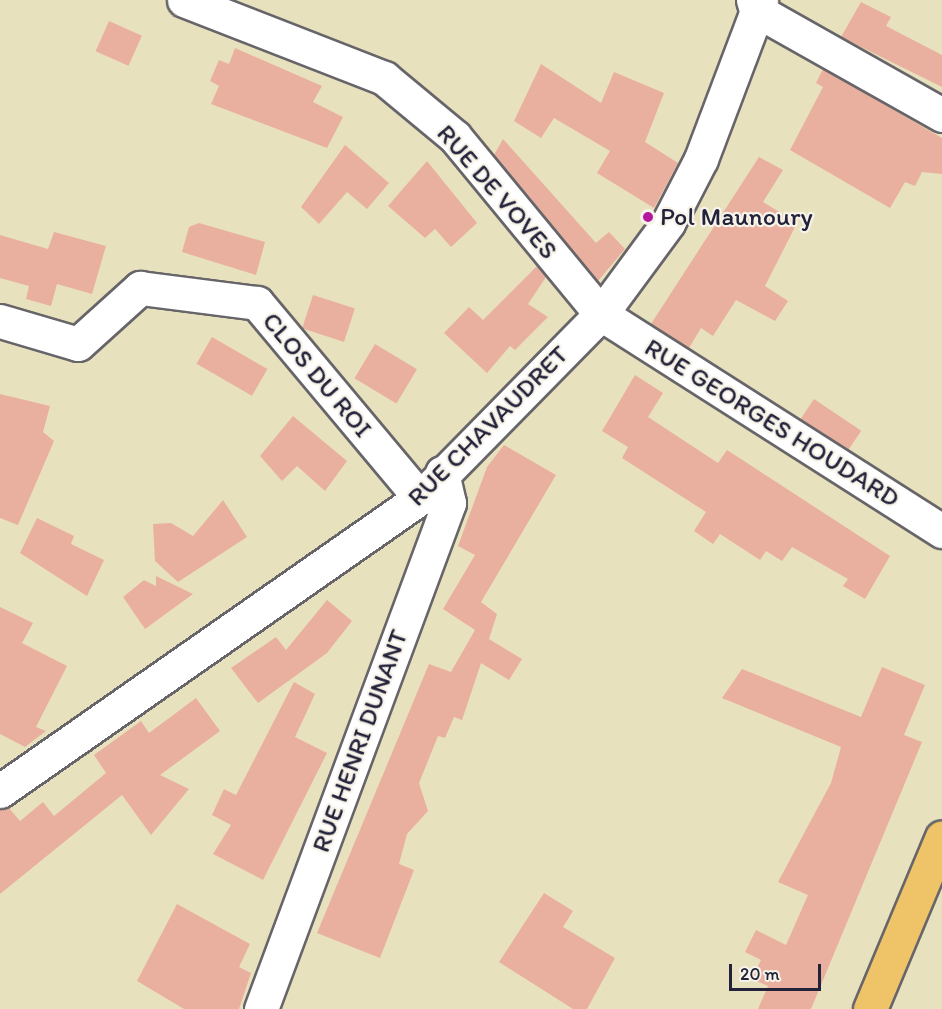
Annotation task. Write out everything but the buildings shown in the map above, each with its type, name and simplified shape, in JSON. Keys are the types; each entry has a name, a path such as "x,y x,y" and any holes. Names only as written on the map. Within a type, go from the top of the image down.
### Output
{"main road":[{"path":"870,1009 942,837"}],"street":[{"name":"RUE DE VOVES","path":"183,0 384,78 455,137 601,314"},
{"name":"RUE CHAVAUDRET","path":"0,791 420,498 442,473 601,314 668,223 701,159 756,3"},
{"path":"756,3 942,114"},
{"name":"CLOS DU ROI","path":"0,321 78,344 140,288 257,303 420,498"},
{"name":"RUE GEORGES HOUDARD","path":"601,314 942,531"},
{"name":"RUE HENRI DUNANT","path":"261,1009 449,503 442,473"}],"place":[{"name":"Pol Maunoury","path":"648,217"}]}
